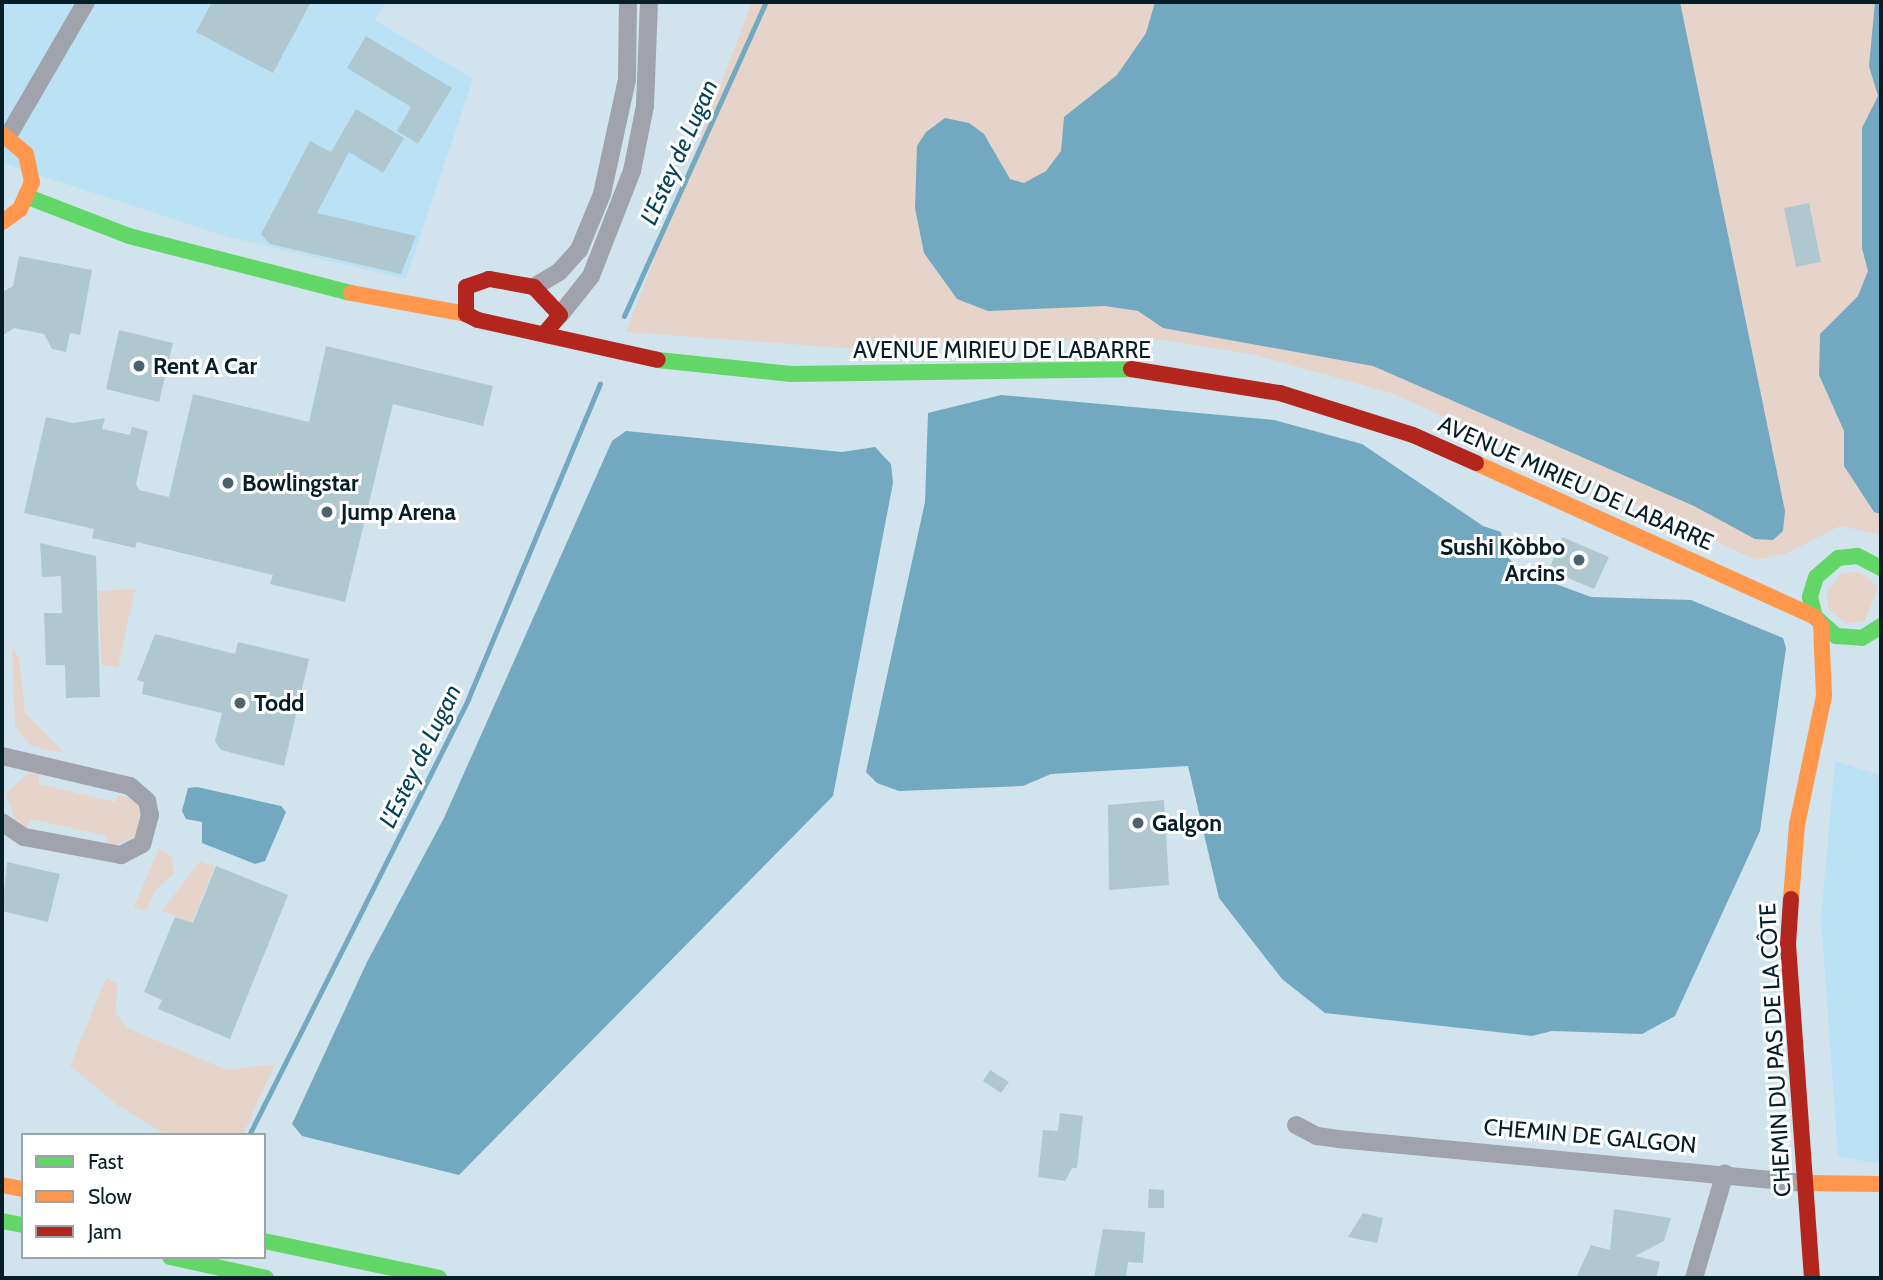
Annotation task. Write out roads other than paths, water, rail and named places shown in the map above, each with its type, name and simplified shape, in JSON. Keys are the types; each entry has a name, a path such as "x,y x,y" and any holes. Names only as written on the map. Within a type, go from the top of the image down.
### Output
{"main road":[{"path":"2,222 28,197 30,166 5,135"},
{"name":"AVENUE MIRIEU DE LABARRE","path":"28,197 228,265 402,304 466,314 636,357 791,374 1124,368 1194,375 1317,403 1413,435 1752,585 1844,638 1862,638"},
{"name":"AVENUE MIRIEU DE LABARRE","path":"402,304 489,279 534,287"},
{"path":"466,287 466,314"},
{"path":"534,287 594,348"},
{"path":"545,333 561,315"},
{"name":"AVENUE MIRIEU DE LABARRE","path":"1752,585 1791,583 1847,556 1879,564"},
{"name":"CHEMIN DU PAS DE LA CÔTE","path":"1822,568 1812,586 1825,696"},
{"name":"CHEMIN DU PAS DE LA CÔTE","path":"1812,1278 1788,944 1790,891 1797,825 1825,696 1843,660 1862,638 1881,626"},
{"name":"CHEMIN DE GALGON","path":"1804,1183 1881,1184"},
{"path":"2,1185 21,1189"},
{"path":"2,1221 21,1225"},
{"path":"266,1241 439,1278"},
{"path":"179,1259 266,1278"}],"street":[{"path":"5,135 86,2"},
{"path":"534,287 559,272 579,250 611,165 627,79 628,2"},
{"path":"561,315 591,276 623,200 648,81 649,2"},
{"path":"627,79 648,81"},
{"path":"2,756 130,786 146,801 150,815 142,844 121,855 23,837 2,822"},
{"name":"CHEMIN DE GALGON","path":"1296,1125 1317,1136 1338,1139 1725,1173 1804,1183"},
{"path":"1694,1278 1725,1173"}],"waterway":[{"name":"L'Estey de Lugan","path":"624,316 766,2"},
{"name":"L'Estey de Lugan","path":"250,1133 468,699 600,383"}],"place":[{"name":"Rent A Car","path":"139,366"},
{"name":"Bowlingstar","path":"228,483"},
{"name":"Jump Arena","path":"327,512"},
{"name":"Sushi Kòbbo Arcins","path":"1579,560"},
{"name":"Todd","path":"240,703"},
{"name":"Galgon","path":"1138,823"}]}
